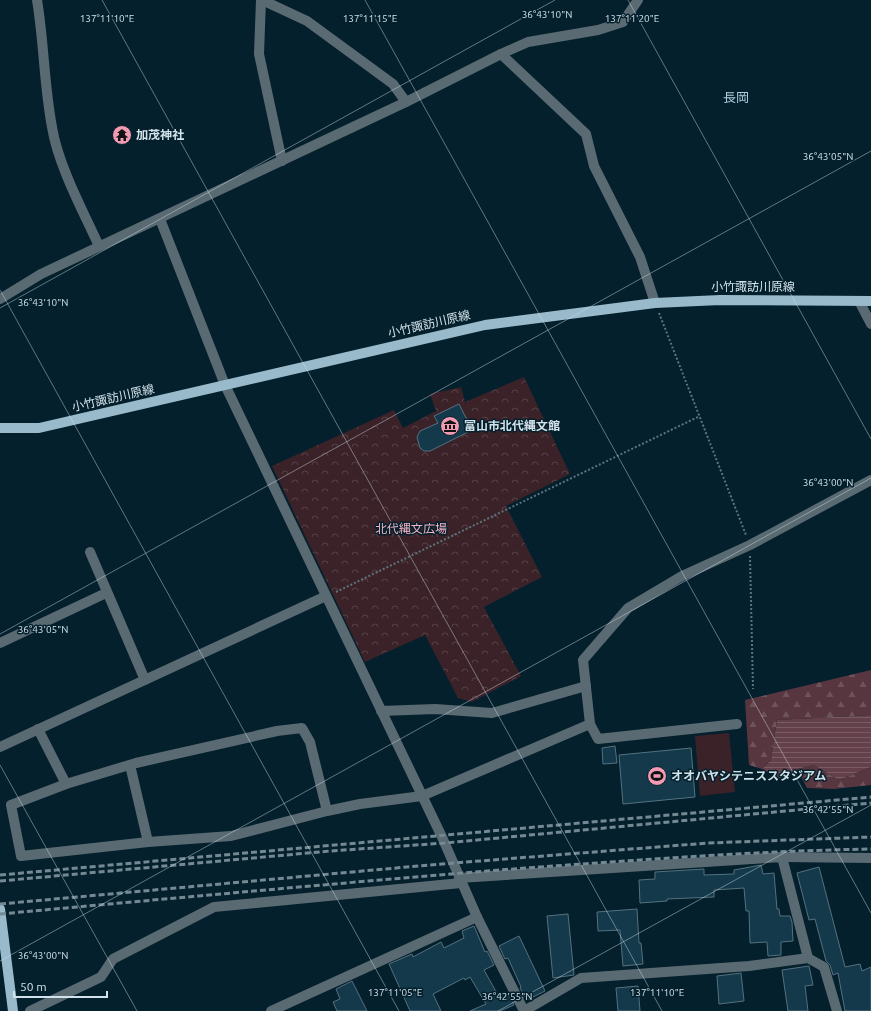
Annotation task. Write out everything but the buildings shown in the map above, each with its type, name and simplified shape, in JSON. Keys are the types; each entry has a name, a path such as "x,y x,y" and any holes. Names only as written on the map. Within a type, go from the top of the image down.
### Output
{"main road":[{"name":"小竹諏訪川原線","path":"0,428 39,428 485,325 655,303 720,300 871,300"},
{"path":"0,909 13,1011"}],"street":[{"path":"37,0 42,29 52,128 67,174 99,246"},
{"path":"282,161 259,54 262,0 307,21 392,84 406,102"},
{"path":"0,299 41,274 406,102 501,54 528,42 598,30 623,22 638,0"},
{"path":"501,54 586,134 594,166 640,258 655,303"},
{"path":"160,219 225,385 442,837 477,917 524,1011 581,978 749,966 808,958 824,967 837,1011"},
{"path":"859,300 871,324"},
{"path":"737,724 598,739 590,724 583,660 628,608 682,576 750,545 871,480"},
{"path":"90,552 106,593 145,680"},
{"path":"0,643 106,593"},
{"path":"0,747 326,596"},
{"path":"381,711 435,709 492,713 586,686"},
{"path":"327,810 310,742 302,728 277,731 130,765 66,784 11,805 21,856 148,842 231,836 327,810 422,796 590,724"},
{"path":"38,729 66,784"},
{"path":"130,765 148,842"},
{"path":"782,857 808,958"},
{"path":"30,1011 100,977 113,959 214,907 460,880 782,857 871,858"},
{"path":"271,1011 477,917"}],"path":[{"path":"655,303 750,545 753,689"},
{"path":"326,596 700,416"}],"green space":[{"name":"北代縄文広場","path":"524,377 570,474 506,506 542,577 484,607 521,676 472,702 458,698 425,635 365,662 272,466 394,410 403,428 436,411 430,394 461,387 465,402"},
{"path":"871,670 871,715 777,720 771,760 762,769 749,765 745,700"},
{"path":"729,733 735,792 700,796 695,736"},
{"path":"814,765 839,780 871,767 871,785 834,789 807,788 797,769"}],"shaded area":[{"path":"871,715 871,767 839,780 814,765 797,769 788,777 780,778 762,769 771,760 777,720"}],"railway":[{"path":"0,875 871,797"},
{"path":"0,881 330,851 445,843 871,803"},
{"path":"0,904 429,865 708,843 871,837"},
{"path":"0,914 328,884 525,868 741,854 871,849"}],"place":[{"name":"加茂神社","path":"122,135"},
{"name":"富山市北代縄文館","path":"450,426"},
{"name":"オオバヤシテニススタジアム","path":"657,776"}],"district":[{"name":"長岡","path":"736,97"}]}
